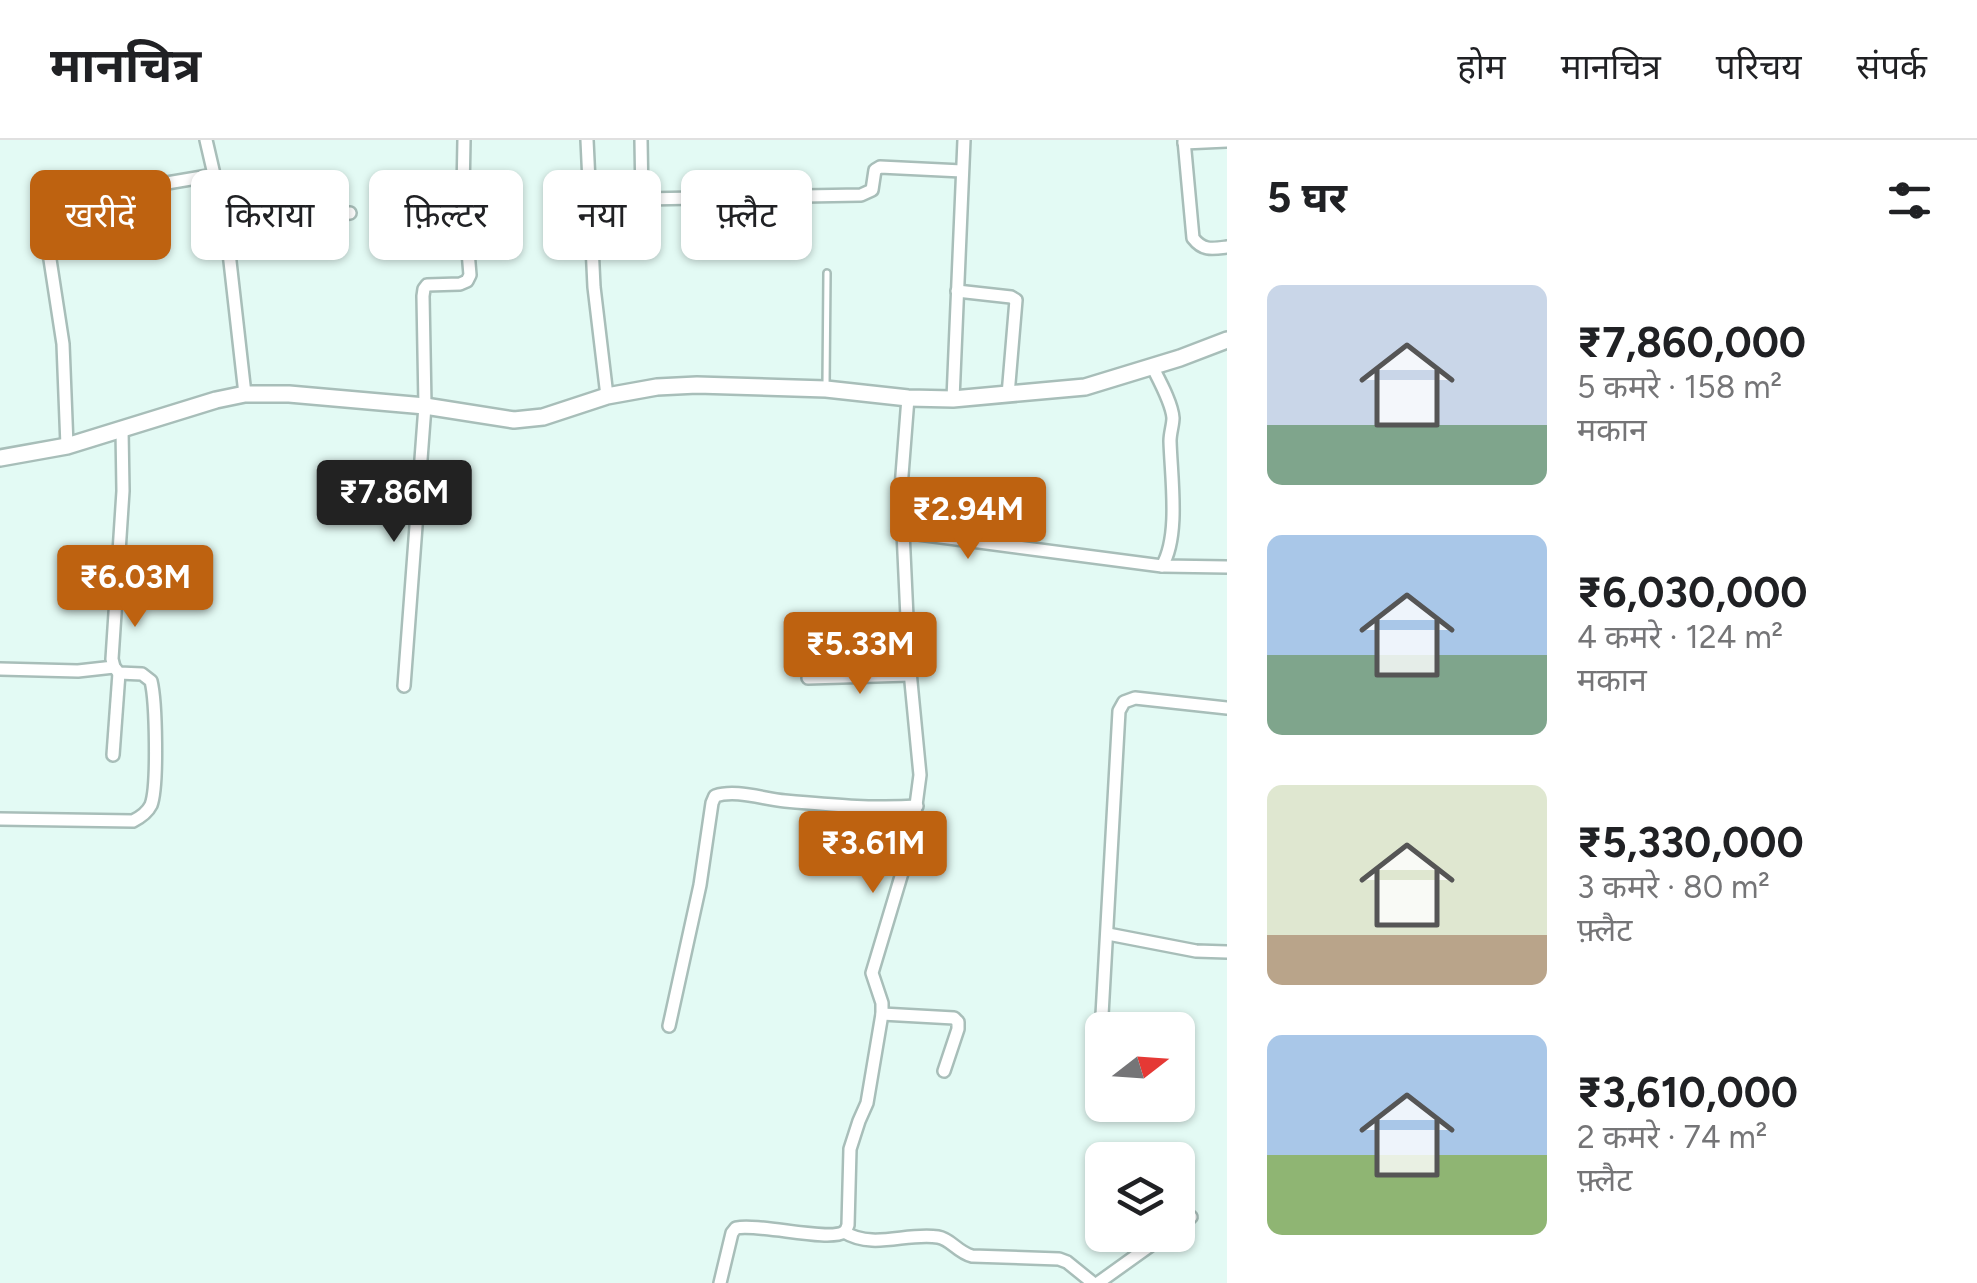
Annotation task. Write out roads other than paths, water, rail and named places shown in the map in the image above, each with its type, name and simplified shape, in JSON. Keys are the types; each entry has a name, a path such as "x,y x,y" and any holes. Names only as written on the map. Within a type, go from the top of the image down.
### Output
{"street":[{"path":"206,140 213,170"},
{"path":"404,686 425,406 424,289 434,284 460,284 468,281 470,274 462,192 464,140"},
{"path":"587,140 588,170"},
{"path":"641,140 642,170"},
{"path":"953,399 964,140"},
{"path":"1227,141 1184,142 1193,238 1207,249 1227,247"},
{"path":"661,199 861,195 872,190 873,174 880,168 962,171"},
{"path":"51,260 64,344 67,446"},
{"path":"230,260 245,394"},
{"path":"593,260 608,396"},
{"path":"958,291 1016,300 1008,395"},
{"path":"0,458 67,446 245,394 425,406 514,420 543,417 608,396 697,385 826,389 953,399 1085,387 1227,340"},
{"path":"1152,366 1173,418 1170,548 1162,566"},
{"path":"844,1232 848,1226 850,1149 868,1103 882,1014 872,973 911,843 918,806 920,775 903,532 908,398"},
{"path":"114,756 117,670 112,660 123,491 122,430"},
{"path":"903,532 1162,566 1227,567"},
{"path":"0,669 117,670 142,674 153,688 154,784 152,803 144,815 133,820 0,819"},
{"path":"808,678 910,675"},
{"path":"1102,1012 1119,712 1124,702 1135,698 1227,708"},
{"path":"669,1026 715,796 731,794 884,808 918,806"},
{"path":"1108,934 1227,952"},
{"path":"882,1014 954,1018 958,1029 944,1071"},
{"path":"720,1283 732,1233 748,1226 812,1234 844,1232 875,1241 937,1237 972,1256 1059,1259 1096,1283 1141,1252"}],"lane":[{"path":"826,389 827,273"}]}
